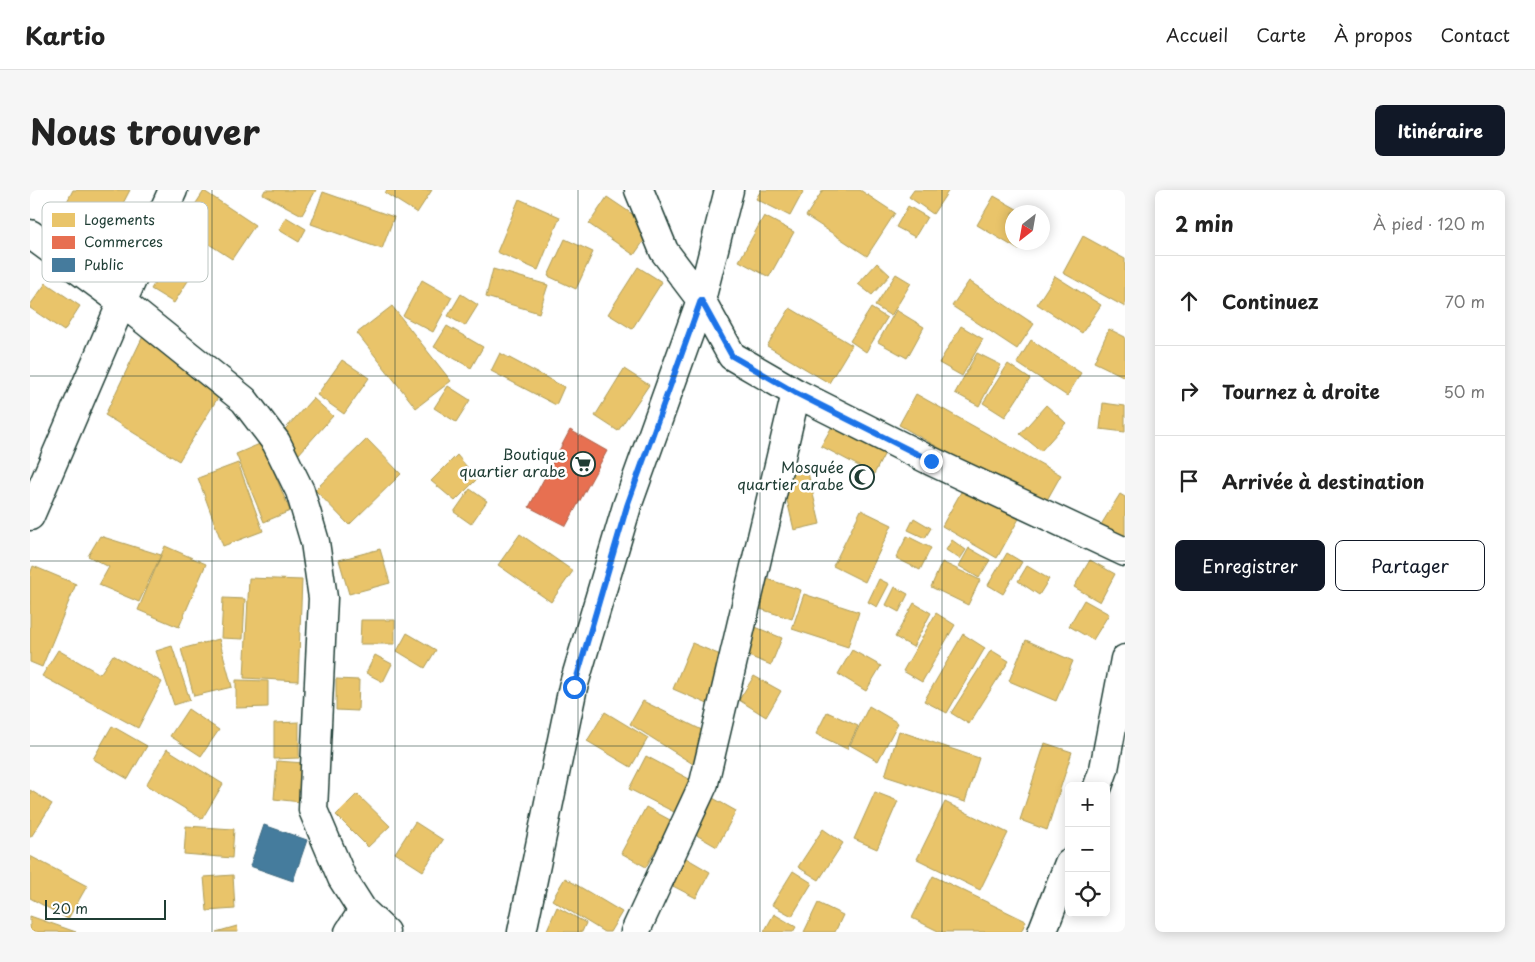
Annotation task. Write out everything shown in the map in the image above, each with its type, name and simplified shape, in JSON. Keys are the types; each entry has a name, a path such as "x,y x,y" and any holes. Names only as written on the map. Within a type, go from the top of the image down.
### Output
{"street":[{"path":"168,202 173,190"},
{"path":"639,190 664,250 701,300 732,356 796,393 931,461 1125,552"},
{"path":"522,932 574,687 627,506 701,300 729,190"},
{"path":"30,234 42,243"},
{"path":"95,282 244,400 276,442 300,491 315,542 323,598 313,810 342,878 356,921 385,932"},
{"path":"30,516 131,282"},
{"path":"635,932 704,782 796,393"},
{"path":"1099,782 1104,769 1125,659"},
{"path":"1042,932 1065,872"}],"building: Logements":[{"path":"73,190 130,190 124,202 67,202"},
{"path":"265,190 316,190 302,215 263,194"},
{"path":"387,190 432,190 417,213 385,193"},
{"path":"761,190 804,190 790,216 756,199"},
{"path":"823,190 860,190 895,213 867,256 806,216"},
{"path":"914,190 949,190 933,214 909,197"},
{"path":"204,191 255,225 232,259 208,243 208,202 197,202"},
{"path":"323,192 394,217 382,249 311,224"},
{"path":"994,196 1010,205 1005,205 1005,242 977,225"},
{"path":"607,197 653,228 634,255 589,224"},
{"path":"519,199 560,217 538,270 497,252"},
{"path":"908,206 927,217 915,237 896,227"},
{"path":"764,216 794,232 769,277 739,261"},
{"path":"286,217 306,229 299,242 279,230"},
{"path":"1083,236 1125,259 1125,307 1063,273"},
{"path":"565,239 593,252 576,289 548,276"},
{"path":"877,263 890,275 872,295 858,284"},
{"path":"638,267 662,282 632,329 608,314"},
{"path":"493,269 548,285 539,313 486,297"},
{"path":"896,274 911,283 891,316 875,306"},
{"path":"1055,276 1101,305 1082,333 1037,304"},
{"path":"422,280 452,297 433,332 403,316"},
{"path":"969,281 1034,324 1017,349 952,306"},
{"path":"155,282 187,282 174,303 151,289"},
{"path":"46,283 80,306 64,331 30,308 30,305"},
{"path":"461,294 478,305 465,326 448,316"},
{"path":"392,306 451,381 416,408 357,333"},
{"path":"790,308 852,345 829,383 767,346"},
{"path":"871,308 887,318 866,352 850,341"},
{"path":"896,310 924,327 907,358 878,342"},
{"path":"447,326 483,347 471,368 434,347"},
{"path":"961,326 983,339 962,376 939,363"},
{"path":"1109,329 1125,337 1125,377 1094,362"},
{"path":"145,332 222,391 179,461 105,415"},
{"path":"1031,340 1081,373 1067,396 1017,363"},
{"path":"500,353 564,387 556,405 491,371"},
{"path":"977,353 1001,365 979,406 955,393"},
{"path":"342,360 369,378 344,414 317,395"},
{"path":"1008,364 1030,379 1005,417 983,403"},
{"path":"624,369 649,385 618,431 595,416"},
{"path":"448,386 470,400 456,422 434,408"},
{"path":"916,394 1061,475 1043,507 899,425"},
{"path":"313,398 333,416 298,455 278,437"},
{"path":"1103,403 1125,406 1125,432 1100,429"},
{"path":"1046,405 1066,423 1041,451 1020,434"},
{"path":"834,423 886,451 874,474 821,446"},
{"path":"367,439 401,474 349,525 315,490"},
{"path":"262,443 290,511 264,522 236,454"},
{"path":"457,455 477,479 455,501 431,481"},
{"path":"238,463 263,531 223,546 198,478"},
{"path":"806,464 820,524 794,530 780,470"},
{"path":"966,483 1021,515 997,558 942,526"},
{"path":"470,489 487,501 471,524 454,512"},
{"path":"1120,494 1125,497 1125,544 1099,528"},
{"path":"861,510 892,525 865,582 833,566"},
{"path":"914,518 931,528 925,538 908,530"},
{"path":"520,534 573,571 551,602 498,565"},
{"path":"100,536 161,555 139,602 99,585 109,567 88,556"},
{"path":"907,536 931,548 920,570 896,558"},
{"path":"952,540 966,550 960,559 946,550"},
{"path":"165,546 206,564 179,627 138,610"},
{"path":"969,548 990,560 979,578 959,566"},
{"path":"380,549 390,583 349,594 339,560"},
{"path":"1007,553 1022,562 1003,594 988,585"},
{"path":"1090,560 1115,574 1100,602 1074,587"},
{"path":"942,562 980,580 968,605 931,587"},
{"path":"33,566 76,584 42,667 30,662 30,574"},
{"path":"1027,566 1049,579 1039,595 1018,581"},
{"path":"249,578 302,580 298,681 244,678"},
{"path":"767,579 801,590 792,619 757,608"},
{"path":"879,579 889,584 877,607 868,602"},
{"path":"895,587 908,594 899,612 886,605"},
{"path":"804,594 859,612 848,647 792,629"},
{"path":"223,598 245,599 243,639 221,638"},
{"path":"1084,600 1109,614 1093,640 1069,626"},
{"path":"914,603 931,613 913,647 895,637"},
{"path":"936,613 955,625 922,682 903,671"},
{"path":"361,620 395,620 395,644 360,644"},
{"path":"753,626 782,638 771,665 741,653"},
{"path":"407,633 436,650 425,668 397,651"},
{"path":"963,634 985,648 947,713 924,701"},
{"path":"219,639 232,687 194,696 181,649"},
{"path":"1026,640 1073,661 1056,701 1009,681"},
{"path":"692,643 730,659 710,705 673,689"},
{"path":"172,646 190,700 174,705 156,651"},
{"path":"58,650 100,674 113,655 162,682 138,728 42,676"},
{"path":"852,650 881,666 866,691 838,674"},
{"path":"991,650 1009,661 969,724 951,713"},
{"path":"375,655 392,664 383,682 366,673"},
{"path":"754,676 781,691 766,717 739,700"},
{"path":"336,679 359,680 358,711 336,710"},
{"path":"236,680 268,681 268,707 236,708"},
{"path":"643,701 708,733 693,764 630,724"},
{"path":"869,706 898,723 878,761 850,745"},
{"path":"188,709 219,730 201,756 170,736"},
{"path":"605,712 648,738 631,767 587,741"},
{"path":"827,712 858,726 847,749 816,734"},
{"path":"299,722 299,758 274,759 274,723"},
{"path":"112,726 147,746 128,779 93,759"},
{"path":"899,731 979,758 965,802 885,776"},
{"path":"1045,743 1072,752 1047,830 1020,820"},
{"path":"167,749 223,784 202,819 146,785"},
{"path":"646,756 693,781 676,813 629,789"},
{"path":"277,761 304,763 300,802 274,799"},
{"path":"30,790 52,804 31,837 30,837"},
{"path":"875,792 898,801 877,849 854,839"},
{"path":"357,794 390,826 368,847 336,815"},
{"path":"713,798 736,811 717,847 693,833"},
{"path":"945,802 1008,833 980,890 917,859"},
{"path":"646,807 672,821 646,867 621,853"},
{"path":"415,822 443,840 423,871 395,853"},
{"path":"186,826 234,829 232,858 184,854"},
{"path":"823,829 843,843 819,880 798,867"},
{"path":"30,856 87,886 68,919 30,898"},
{"path":"686,858 710,872 696,898 671,885"},
{"path":"793,871 812,883 792,916 772,905"},
{"path":"233,875 235,909 207,911 204,877"},
{"path":"933,876 1026,921 1021,932 940,932 912,918"},
{"path":"565,878 622,912 610,932 604,932 552,900"},
{"path":"818,903 843,915 835,932 804,932"},
{"path":"557,907 586,923 582,932 546,932"},
{"path":"774,914 796,927 793,932 764,932"},
{"path":"30,916 76,932 30,932"},
{"path":"237,926 238,932 216,932"}],"building: Commerces":[{"path":"570,430 607,451 566,526 529,507"}],"building: Public":[{"path":"264,825 307,840 293,881 250,866"}],"place":[{"name":"Boutique quartier arabe","path":"583,464"},
{"name":"Mosquée quartier arabe","path":"862,477"}],"route":[{"path":"574,687 627,506 701,300 732,356 796,393 931,461"}]}
